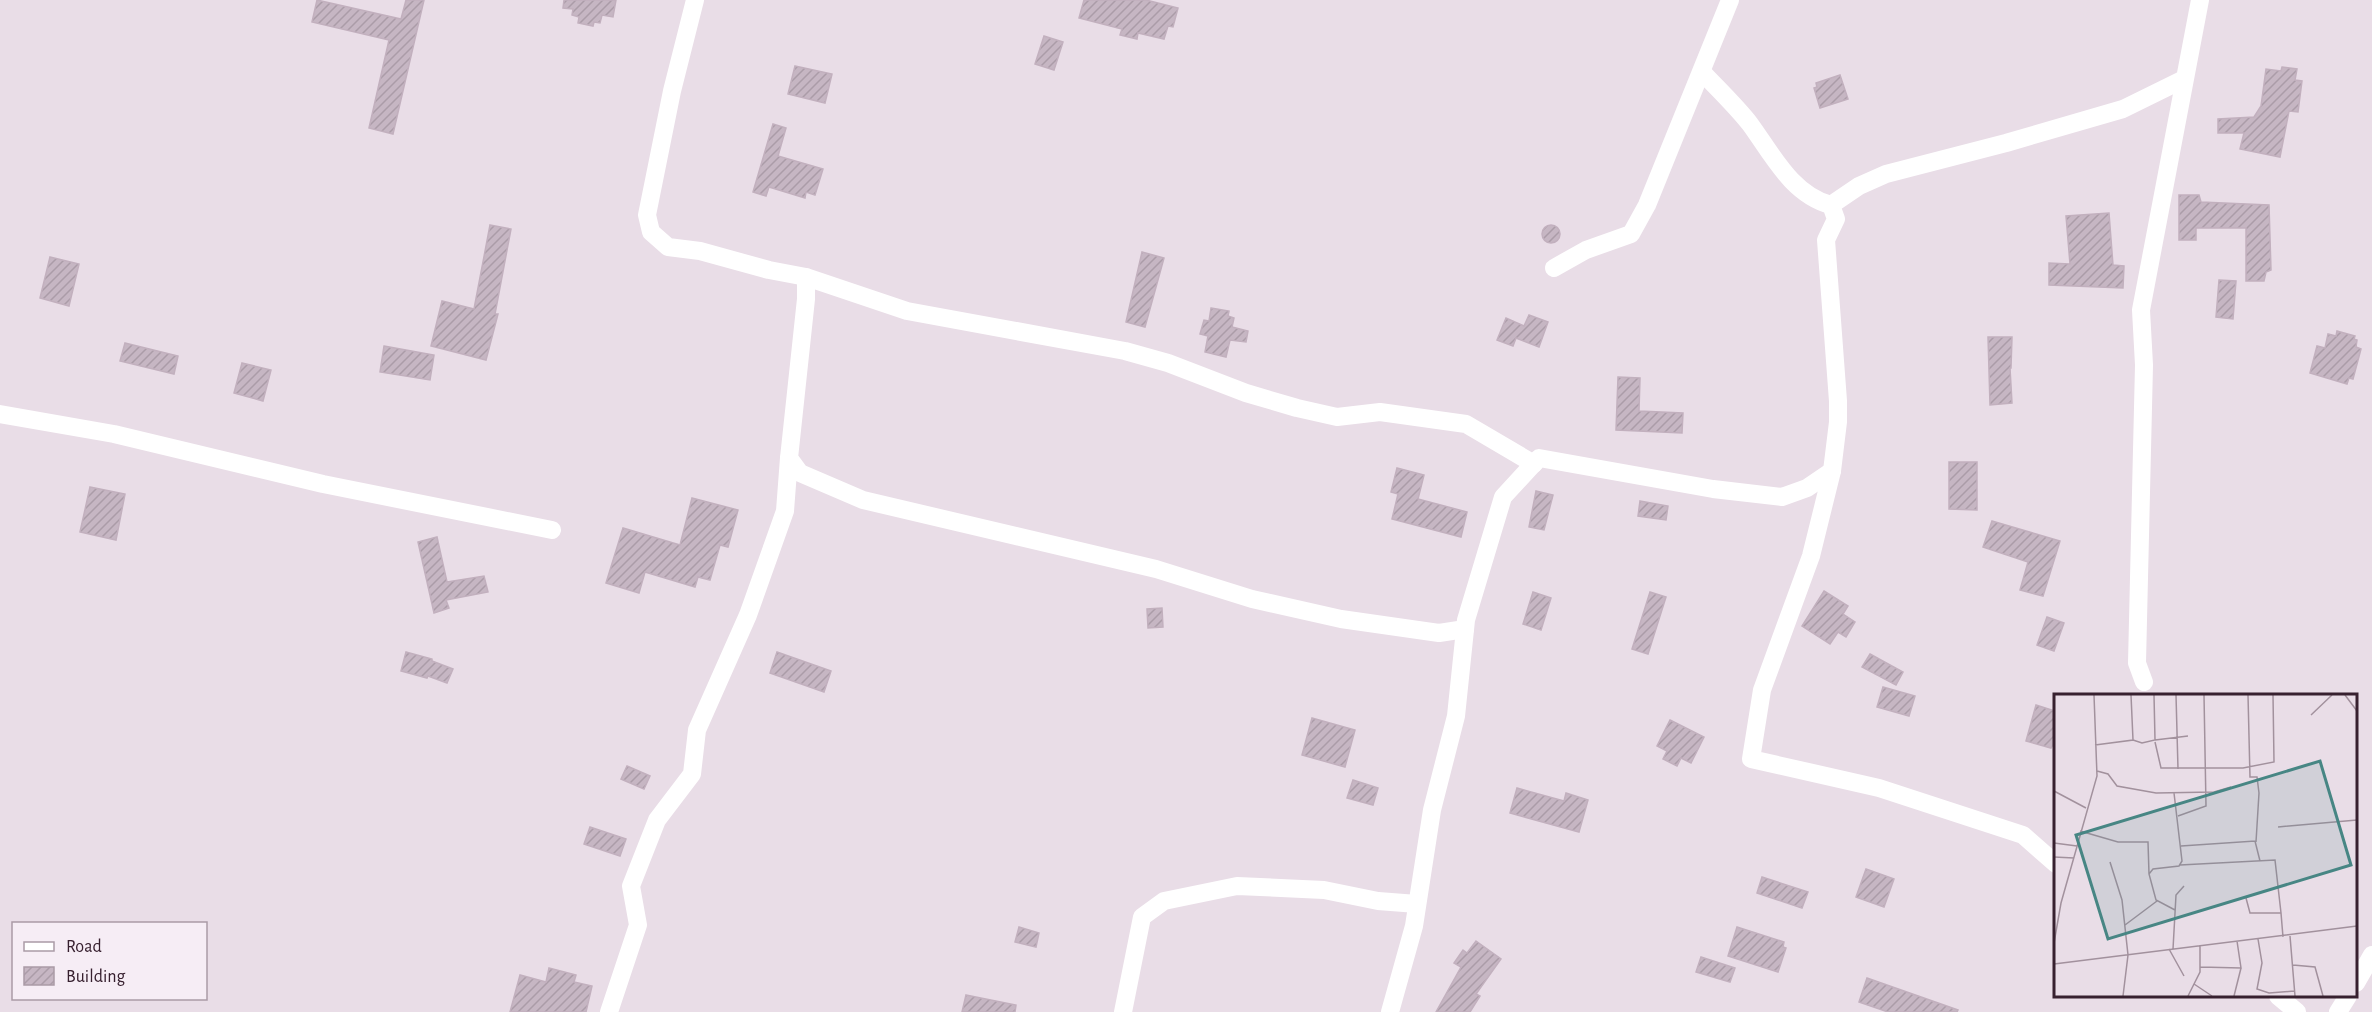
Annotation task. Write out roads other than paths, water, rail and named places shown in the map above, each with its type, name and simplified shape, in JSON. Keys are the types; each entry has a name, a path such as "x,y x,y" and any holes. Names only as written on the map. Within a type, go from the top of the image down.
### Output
{"street":[{"path":"695,0 672,91 647,214 651,231 668,247 700,251 806,277 907,311 1125,351 1168,363 1246,393 1337,417 1380,412 1466,424 1534,464"},
{"path":"1554,268 1586,250 1631,234 1647,205 1730,0"},
{"path":"2144,682 2137,663 2144,365 2141,310 2200,0"},
{"path":"1702,72 1749,123 1781,169 1815,201 1831,205 1859,186 1886,174 2006,143 2123,109 2184,80"},
{"path":"1831,205 1836,219 1826,240 1838,401 1832,471 1811,556 1762,690 1751,759 1879,788 2023,835 2054,863"},
{"path":"609,1012 638,926 631,886 657,819 692,774 697,730 748,615 785,511 806,299 806,277"},
{"path":"0,414 114,434 324,484 552,530"},
{"path":"789,458 800,473 863,500 1156,569 1252,599 1341,619 1439,633 1465,628"},
{"path":"1390,1012 1414,926 1432,810 1456,716 1465,628 1479,573 1503,497 1539,458 1713,489 1782,497 1808,488 1832,471"},
{"path":"1123,1012 1142,917 1164,901 1237,886 1324,890 1378,901 1417,904"},
{"path":"2357,980 2372,955"},
{"path":"2279,997 2297,1012"},
{"path":"2338,1012 2347,997"}]}
